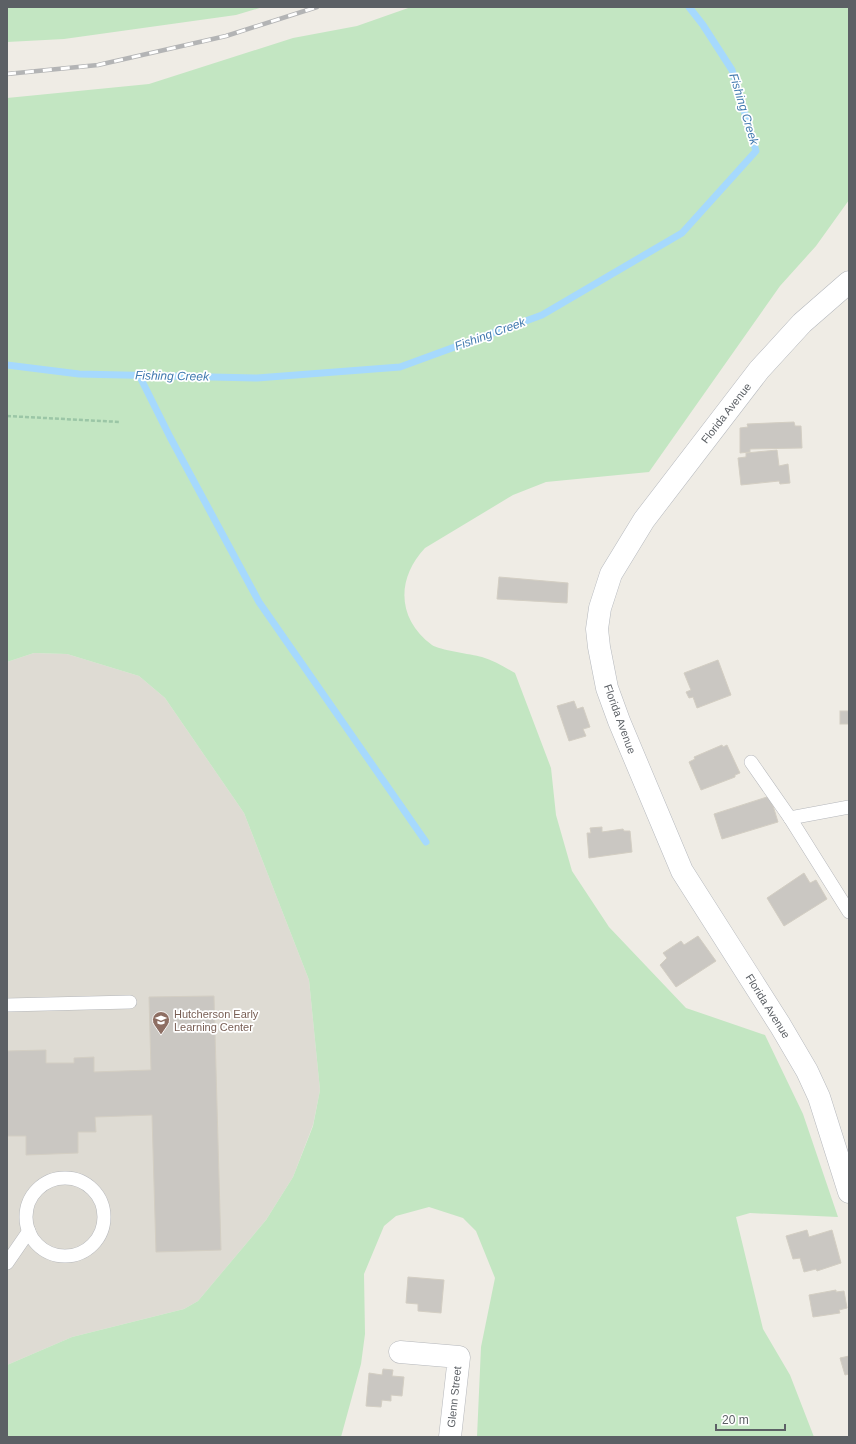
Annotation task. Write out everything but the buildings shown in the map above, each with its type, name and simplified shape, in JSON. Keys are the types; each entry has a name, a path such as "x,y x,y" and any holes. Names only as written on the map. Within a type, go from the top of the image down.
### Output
{"main road":[{"name":"Florida Avenue","path":"849,282 802,323 759,370 644,520 611,574 600,608 597,629 607,688 619,721 682,871 780,1025 807,1071 819,1097 849,1192"},
{"name":"Glenn Street","path":"400,1352 459,1357 450,1437"}],"lane":[{"path":"751,762 790,818 849,912"},
{"path":"790,818 849,807"},
{"path":"7,1006 130,1002"},
{"path":"7,1263 29,1230 26,1217 28,1204 34,1192 44,1183 57,1178 70,1177 83,1181 94,1189 102,1201 105,1213 104,1225 99,1237 91,1246 80,1253 68,1256 56,1255 44,1250 35,1241 29,1230"}],"path":[{"path":"7,416 120,422"}],"shaded area":[{"name":"Hutcherson Early Learning Center","path":"34,653 67,654 139,676 165,698 244,813 309,980 320,1090 313,1125 293,1177 266,1220 198,1301 184,1309 72,1337 7,1365 7,662"}],"green space":[{"path":"7,7 263,7 236,15 64,39 7,42"},
{"path":"411,7 849,7 849,200 816,246 780,286 649,472 546,482 513,495 425,548 409,573 405,585 404,598 412,623 420,635 432,645 441,649 486,658 515,673 551,768 556,815 572,871 609,927 686,1008 765,1035 803,1114 838,1217 750,1213 736,1217 763,1329 790,1375 814,1437 477,1437 481,1347 495,1278 476,1231 463,1218 429,1207 396,1216 384,1226 364,1274 365,1334 361,1364 341,1437 7,1437 7,1365 72,1337 184,1309 198,1301 266,1220 293,1177 313,1126 320,1090 309,980 244,813 165,698 139,676 67,654 34,653 7,662 7,98 149,84 293,38 357,26"}],"waterway":[{"name":"Fishing Creek","path":"7,365 79,374 257,378 400,367 542,315 682,233 756,151 732,70 703,25 689,7"},
{"path":"139,375 170,437 259,602 426,842"}],"railway":[{"path":"7,74 98,65 226,36 317,7"}],"place":[{"name":"Hutcherson Early Learning Center","path":"161,1035"}]}
